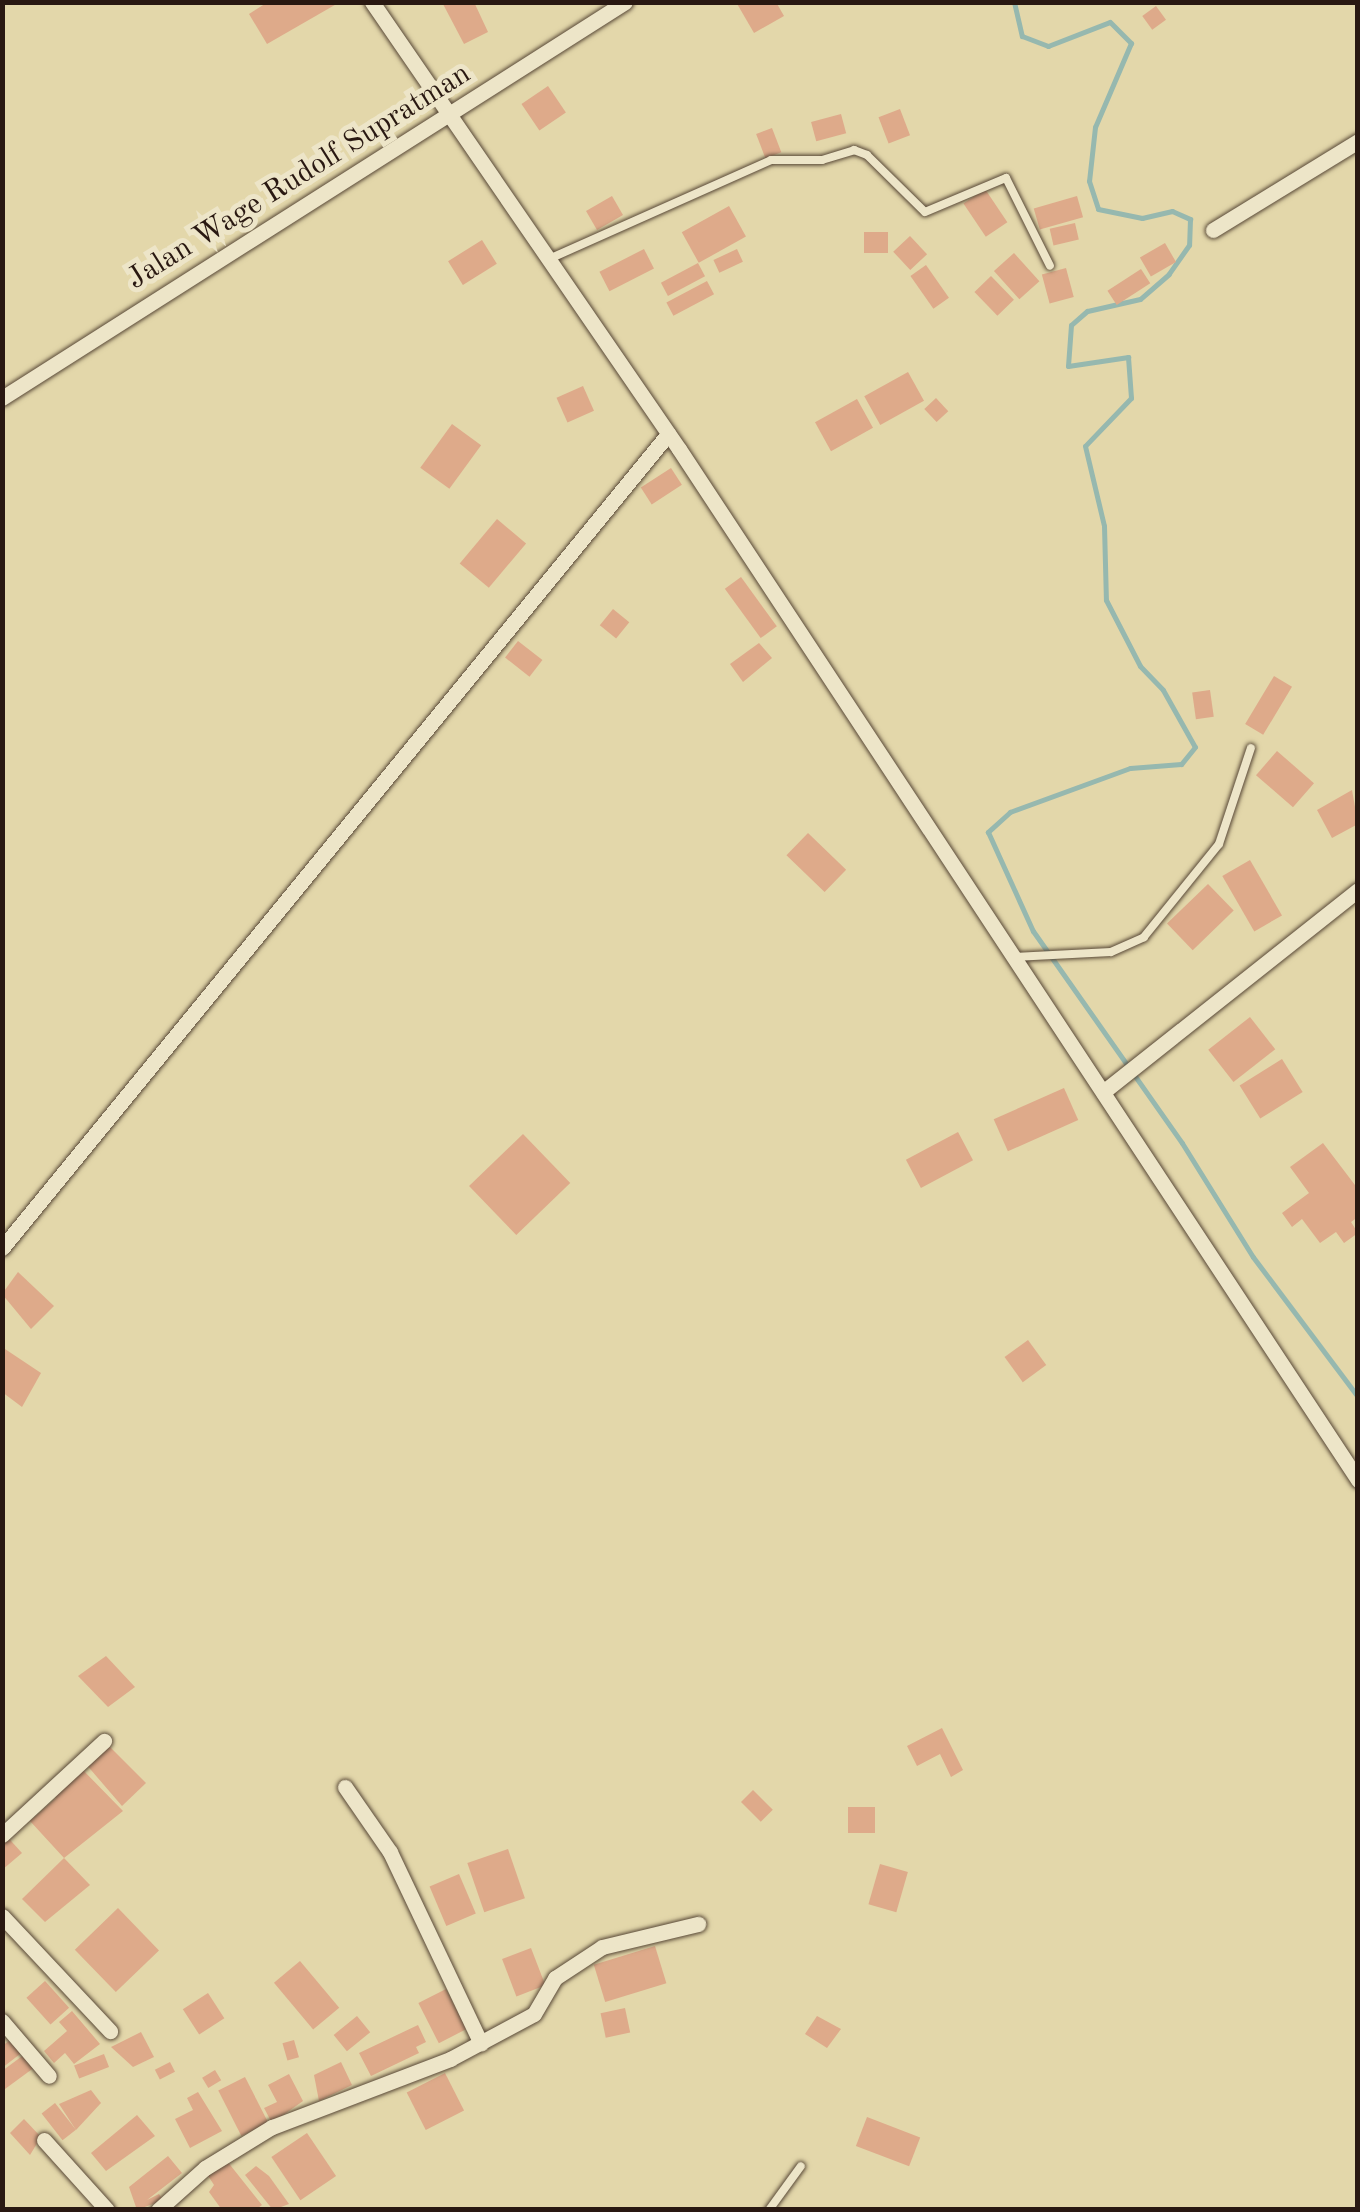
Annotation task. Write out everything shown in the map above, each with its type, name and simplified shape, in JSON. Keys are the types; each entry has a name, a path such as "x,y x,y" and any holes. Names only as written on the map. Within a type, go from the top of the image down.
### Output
{"street":[{"path":"372,2 460,109 550,259 1358,1480"},
{"name":"Jalan Wage Rudolf Supratman","path":"2,398 625,2"},
{"path":"1213,230 1358,140"},
{"path":"2,1248 668,434"},
{"path":"1103,1092 1358,890"},
{"path":"2,1835 104,1740"},
{"path":"346,1787 390,1852 481,2044"},
{"path":"2,1916 110,2031"},
{"path":"158,2210 205,2168 272,2127 481,2044 534,2014 556,1978 602,1946 698,1924"},
{"path":"2,2021 49,2076"},
{"path":"44,2140 107,2210"}],"lane":[{"path":"550,259 771,160 826,159 854,150 867,155 924,212 1006,178 1050,266"},
{"path":"1014,957 1111,952 1144,937 1220,844 1250,748"},
{"path":"769,2210 800,2166"}],"building":[{"path":"268,2 340,2 267,44 249,14"},
{"path":"474,2 488,32 464,44 443,4"},
{"path":"736,2 776,2 784,16 754,33"},
{"path":"1156,6 1166,20 1152,30 1142,16"},
{"path":"548,86 566,113 539,130 521,104"},
{"path":"900,109 910,135 889,143 879,117"},
{"path":"841,114 846,133 816,141 811,122"},
{"path":"772,128 781,152 765,158 756,134"},
{"path":"985,189 1007,222 986,237 963,204"},
{"path":"612,196 623,215 597,230 586,211"},
{"path":"1077,196 1083,217 1040,230 1034,208"},
{"path":"729,206 746,237 699,263 682,232"},
{"path":"1075,223 1079,240 1053,245 1050,229"},
{"path":"864,232 888,232 888,253 864,253"},
{"path":"910,236 927,254 910,270 893,252"},
{"path":"482,240 497,264 463,285 448,261"},
{"path":"1165,243 1176,262 1151,277 1140,258"},
{"path":"644,249 654,269 609,291 599,272"},
{"path":"737,249 743,262 719,273 713,260"},
{"path":"1014,253 1039,281 1019,299 994,271"},
{"path":"698,263 705,276 668,296 661,283"},
{"path":"926,265 949,298 933,309 910,276"},
{"path":"1066,268 1074,297 1050,303 1042,274"},
{"path":"1141,269 1150,283 1117,305 1107,291"},
{"path":"991,276 1014,300 997,316 974,292"},
{"path":"707,281 714,294 673,316 666,303"},
{"path":"908,372 924,401 880,425 864,396"},
{"path":"583,386 594,411 567,422 557,398"},
{"path":"936,398 948,411 937,422 924,409"},
{"path":"857,399 873,428 831,451 815,422"},
{"path":"452,424 481,445 449,489 420,468"},
{"path":"671,468 682,485 652,504 641,488"},
{"path":"497,519 526,543 489,588 460,563"},
{"path":"741,577 777,626 761,638 725,589"},
{"path":"613,609 629,622 616,639 600,625"},
{"path":"518,641 542,660 529,677 505,658"},
{"path":"759,643 772,658 743,682 730,664"},
{"path":"1274,676 1292,687 1263,735 1245,724"},
{"path":"1210,690 1214,717 1196,719 1192,693"},
{"path":"1277,751 1314,783 1293,807 1256,775"},
{"path":"1352,790 1358,824 1332,838 1317,810"},
{"path":"808,833 846,870 825,892 786,855"},
{"path":"1250,860 1282,915 1254,931 1222,876"},
{"path":"1208,884 1234,911 1193,950 1167,924"},
{"path":"1250,1017 1275,1049 1233,1082 1208,1050"},
{"path":"1282,1059 1303,1092 1260,1119 1240,1085"},
{"path":"1064,1088 1078,1120 1008,1151 994,1119"},
{"path":"958,1132 973,1160 921,1188 906,1160"},
{"path":"523,1134 570,1183 516,1235 469,1186"},
{"path":"1323,1143 1358,1189 1358,1217 1351,1222 1358,1233 1344,1243 1336,1232 1320,1243 1302,1219 1292,1227 1282,1213 1309,1193 1290,1167"},
{"path":"18,1272 54,1306 31,1329 2,1294"},
{"path":"1028,1340 1046,1365 1023,1382 1005,1357"},
{"path":"2,1347 41,1373 22,1407 2,1392"},
{"path":"106,1656 135,1687 108,1707 78,1676"},
{"path":"942,1728 963,1770 951,1777 940,1754 917,1766 907,1746"},
{"path":"104,1741 146,1783 122,1806 85,1763"},
{"path":"80,1767 123,1811 64,1858 30,1821 56,1798 49,1792"},
{"path":"753,1790 773,1810 761,1822 741,1802"},
{"path":"848,1807 875,1807 875,1833 848,1833"},
{"path":"2,1831 22,1853 2,1870"},
{"path":"508,1849 525,1898 484,1912 467,1863"},
{"path":"64,1858 90,1885 45,1922 22,1899"},
{"path":"880,1864 908,1872 896,1912 868,1904"},
{"path":"459,1874 476,1914 446,1926 430,1887"},
{"path":"118,1908 159,1950 116,1992 75,1950"},
{"path":"655,1946 666,1983 605,2002 594,1965"},
{"path":"531,1948 545,1985 516,1996 502,1959"},
{"path":"300,1961 339,2008 313,2030 274,1983"},
{"path":"45,1981 69,2008 51,2024 26,1998"},
{"path":"446,1989 466,2029 439,2043 418,2003"},
{"path":"208,1993 224,2018 199,2034 183,2009"},
{"path":"625,2008 630,2032 606,2038 601,2013"},
{"path":"72,2011 100,2044 74,2064 65,2053 54,2063 44,2051 67,2031 59,2022"},
{"path":"357,2016 370,2032 347,2051 334,2035"},
{"path":"817,2016 841,2029 827,2048 805,2034"},
{"path":"418,2025 426,2042 416,2047 419,2053 371,2076 359,2053"},
{"path":"141,2032 154,2057 133,2067 111,2047"},
{"path":"13,2038 24,2051 2,2068 2,2046"},
{"path":"294,2040 299,2057 287,2061 282,2043"},
{"path":"25,2054 35,2067 5,2089 2,2071"},
{"path":"104,2054 109,2067 79,2079 74,2065"},
{"path":"170,2062 175,2072 160,2080 155,2070"},
{"path":"341,2062 352,2085 319,2101 314,2075"},
{"path":"215,2070 221,2080 208,2088 202,2078"},
{"path":"445,2073 464,2110 426,2130 407,2093"},
{"path":"289,2074 303,2101 272,2123 264,2108 277,2102 268,2085"},
{"path":"245,2077 268,2122 241,2136 218,2091"},
{"path":"91,2090 101,2103 76,2130 59,2104"},
{"path":"198,2092 222,2131 190,2148 175,2119 193,2110 187,2098"},
{"path":"55,2103 76,2130 63,2140 42,2113"},
{"path":"137,2115 155,2136 106,2171 91,2153"},
{"path":"867,2117 920,2137 909,2166 856,2146"},
{"path":"24,2119 41,2137 30,2155 10,2133"},
{"path":"307,2133 336,2176 300,2200 271,2157"},
{"path":"168,2156 182,2173 147,2200 159,2194 163,2200 137,2210 129,2187"},
{"path":"227,2161 262,2205 255,2210 222,2210 209,2192 214,2185 207,2174"},
{"path":"256,2166 269,2176 289,2204 273,2210 245,2175"}],"waterway":[{"path":"1014,2 1022,36 1048,46 1110,22 1131,43 1095,127 1089,181 1098,209 1142,218 1172,211 1190,219 1189,245 1169,274 1140,299 1087,311 1071,325 1068,366 1128,357 1131,398 1085,446 1104,526 1106,600 1140,666 1163,690 1195,747 1181,764 1130,768 1010,812 988,832 1033,931 1182,1143 1253,1257 1358,1397"}]}
